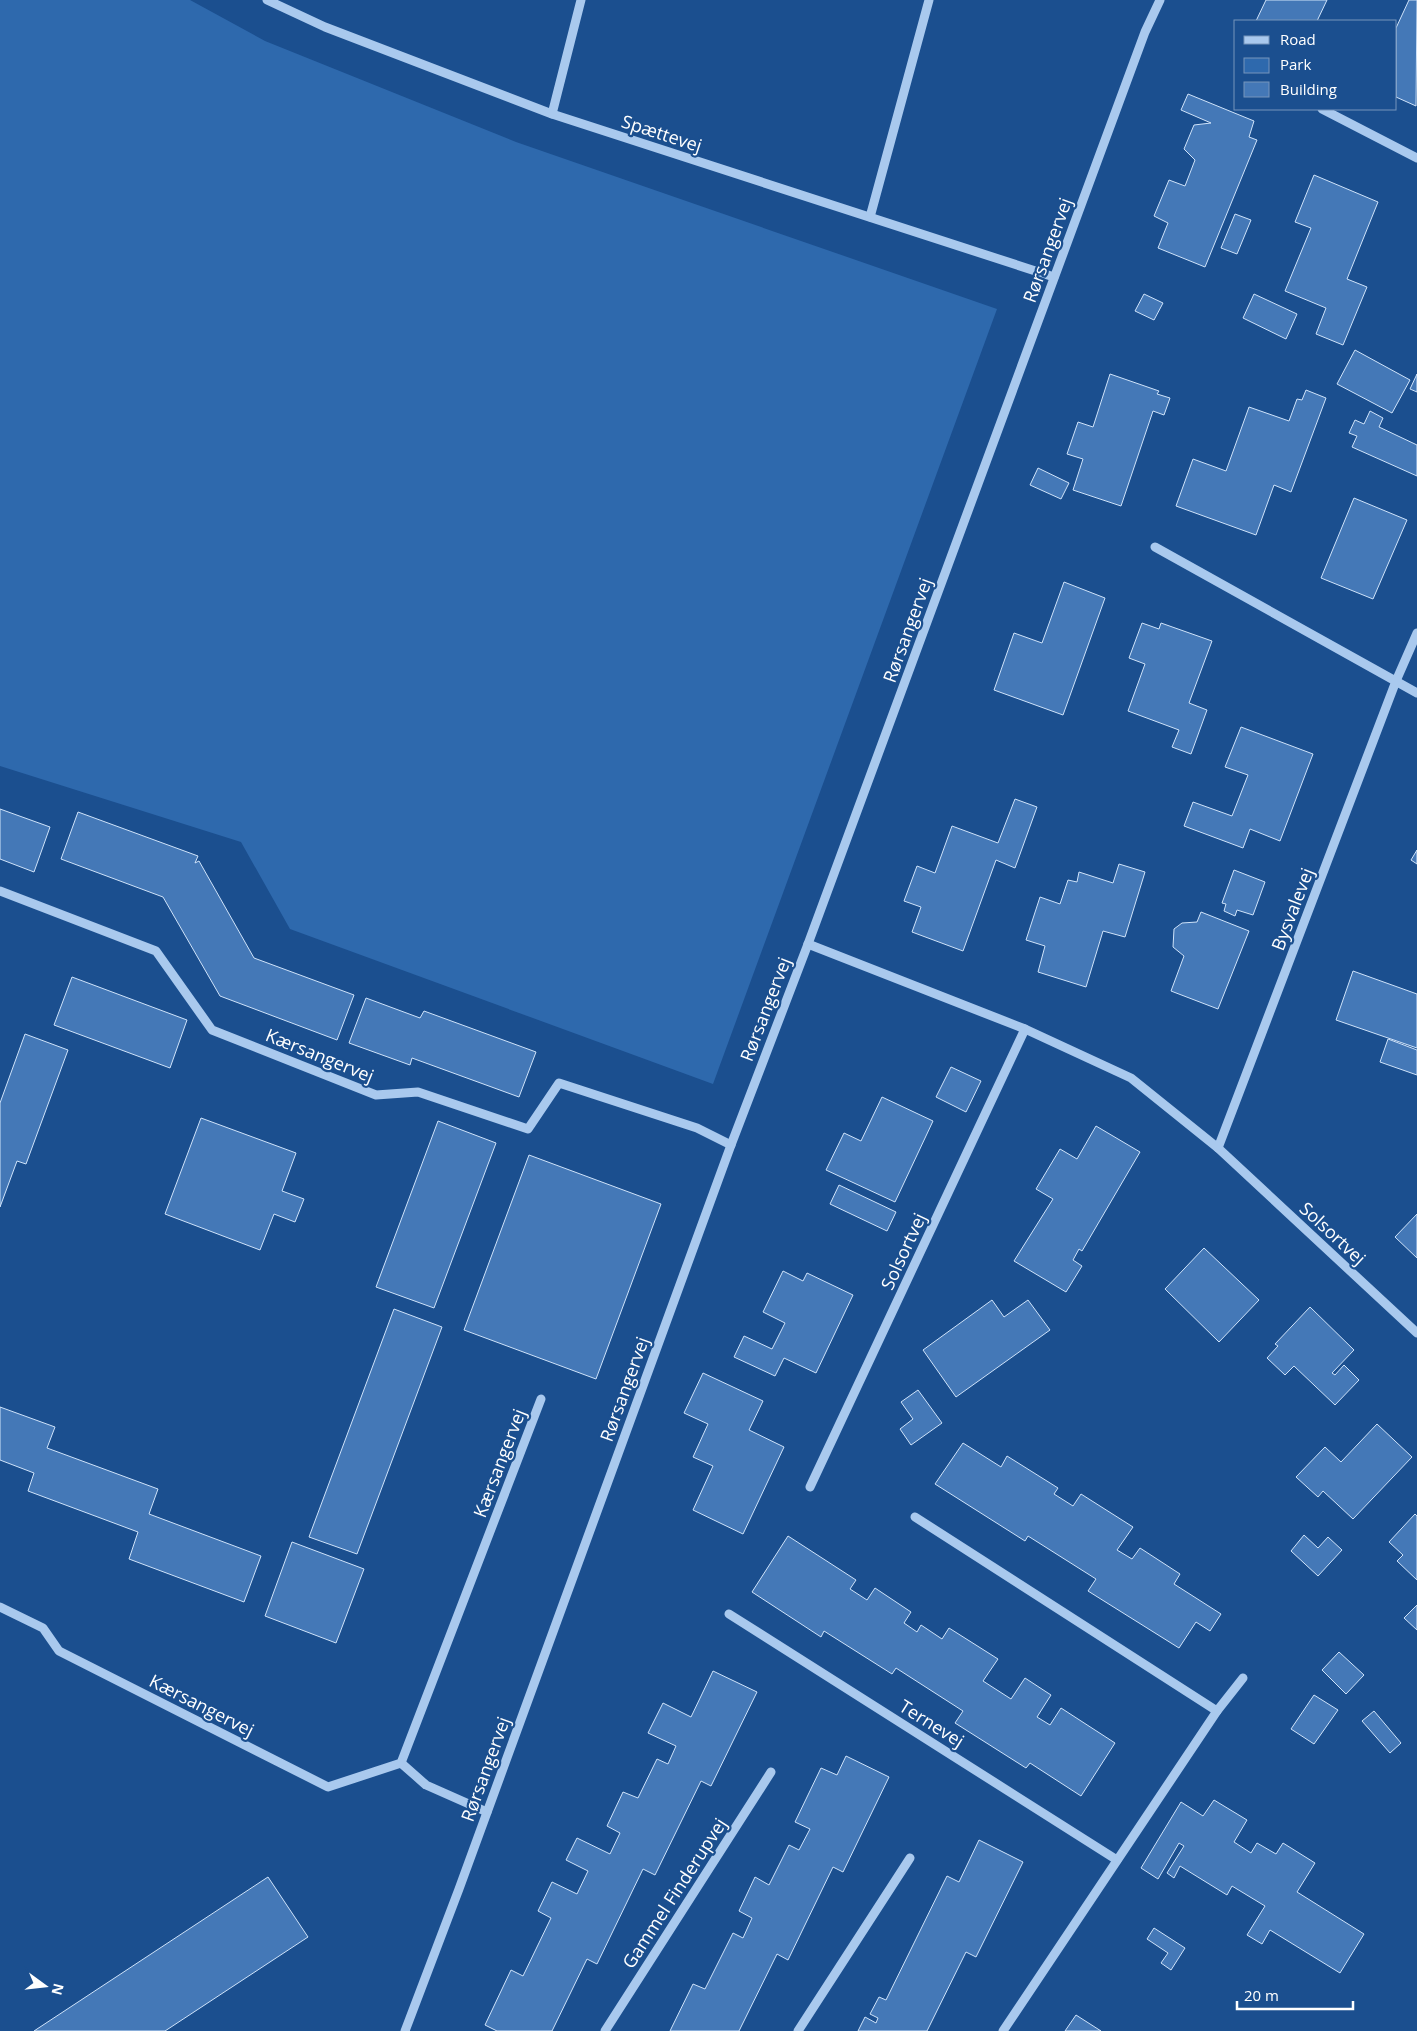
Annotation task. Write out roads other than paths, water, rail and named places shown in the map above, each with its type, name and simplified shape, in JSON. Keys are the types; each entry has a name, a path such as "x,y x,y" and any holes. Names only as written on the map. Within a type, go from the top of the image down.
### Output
{"street":[{"name":"Spættevej","path":"266,0 325,27 552,114 1054,277"},
{"path":"552,114 581,0"},
{"path":"870,217 928,0"},
{"name":"Rørsangervej","path":"405,2031 487,1812 730,1144 808,944 1145,32 1160,0"},
{"path":"1324,110 1417,158"},
{"path":"1154,547 1417,693"},
{"name":"Bysvalevej","path":"1218,1148 1396,681 1417,633"},
{"name":"Kærsangervej","path":"0,891 156,951 212,1030 376,1095 418,1092 528,1129 559,1083 697,1128 730,1144"},
{"name":"Solsortvej","path":"808,944 1025,1029 1131,1078 1218,1148 1417,1334"},
{"name":"Solsortvej","path":"810,1487 1025,1029"},
{"name":"Kærsangervej","path":"0,1607 42,1628 59,1651 328,1787 401,1763 541,1399"},
{"path":"915,1517 1217,1711"},
{"name":"Ternevej","path":"729,1614 1117,1860"},
{"path":"1003,2031 1217,1711 1242,1678"},
{"path":"401,1763 426,1785 487,1812"},
{"name":"Gammel Finderupvej","path":"605,2031 771,1772"},
{"path":"798,2031 910,1858"}]}
